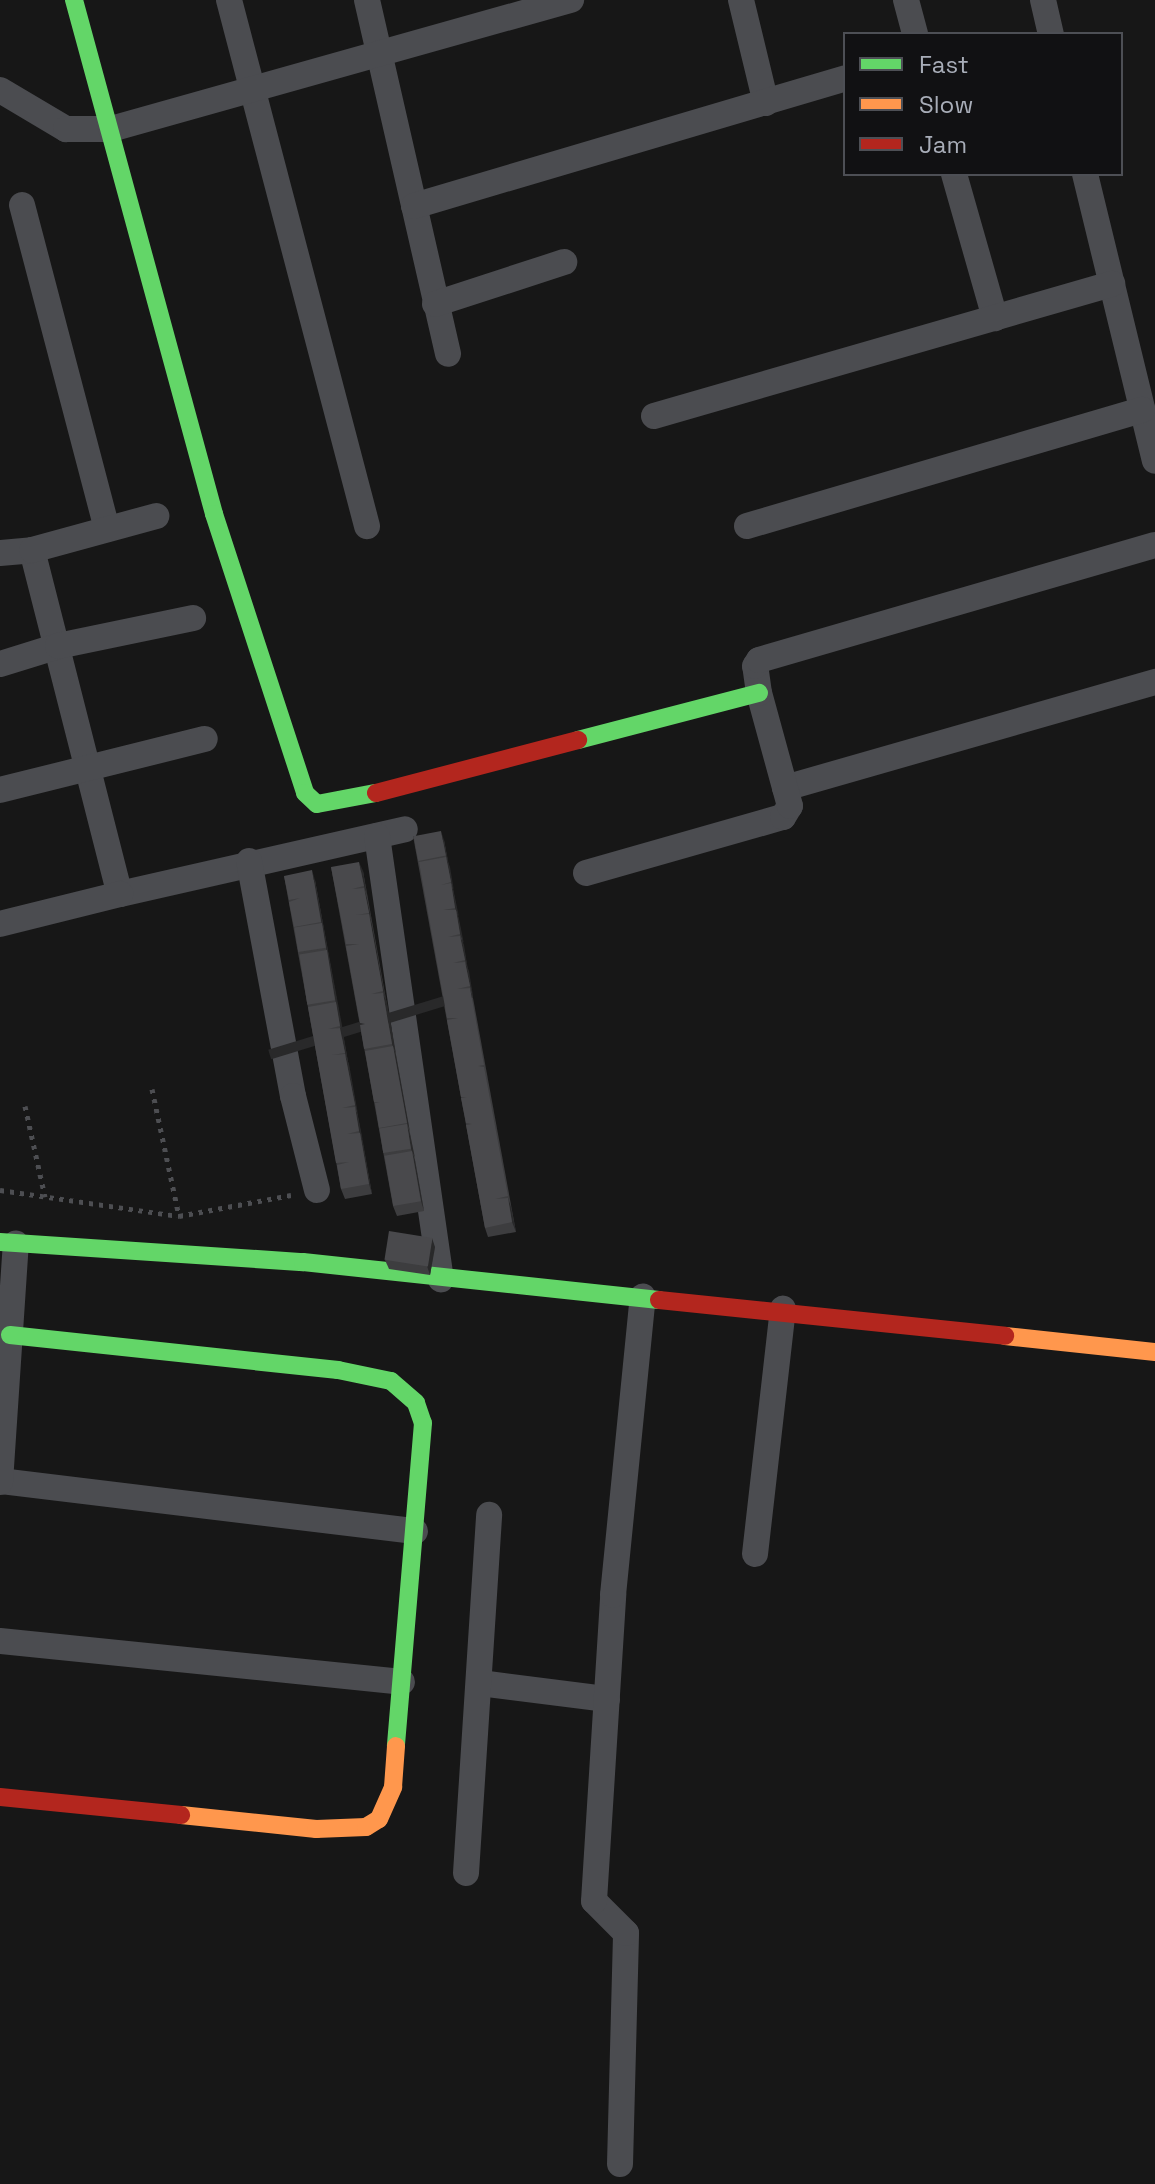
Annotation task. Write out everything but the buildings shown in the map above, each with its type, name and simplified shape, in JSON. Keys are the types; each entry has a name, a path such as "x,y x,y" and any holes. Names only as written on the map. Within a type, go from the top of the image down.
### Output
{"street":[{"path":"74,0 214,514 305,793 317,804 759,693"},
{"path":"229,0 367,526"},
{"path":"367,0 448,354"},
{"path":"0,90 66,129 111,129 571,0"},
{"path":"741,0 766,103"},
{"path":"906,0 914,32"},
{"path":"1043,0 1051,32"},
{"path":"414,206 843,79"},
{"path":"955,176 995,318"},
{"path":"1085,176 1155,461"},
{"path":"22,205 107,529"},
{"path":"435,304 564,262"},
{"path":"654,416 1112,284"},
{"path":"747,526 1142,410"},
{"path":"0,553 32,550 156,516"},
{"path":"586,873 783,817 790,806 759,693 755,666 759,660 1155,545"},
{"path":"32,550 91,766 120,894"},
{"path":"0,664 58,646 193,618"},
{"path":"785,788 1155,682"},
{"path":"0,790 205,739"},
{"path":"0,924 249,861 405,829"},
{"path":"377,836 441,1279"},
{"path":"249,861 293,1096 317,1190"},
{"path":"415,1531 0,1482 10,1335 8,1243 303,1262 441,1279 783,1309 1155,1352"},
{"path":"620,2164 626,1933 594,1901 607,1699 643,1297"},
{"path":"755,1554 783,1309"},
{"path":"0,1797 316,1829 366,1827 389,1803 423,1423 416,1403 391,1381 338,1370 10,1335"},
{"path":"466,1873 489,1515"},
{"path":"0,1641 402,1682"},
{"path":"480,1683 607,1699"}],"path":[{"path":"152,1089 179,1216"},
{"path":"25,1106 45,1197"},
{"path":"0,1190 179,1216 317,1190"}],"traffic: fast":[{"path":"74,0 214,514 305,793 317,804 376,793"},
{"path":"578,740 759,693"},
{"path":"0,1242 303,1262 659,1300"},
{"path":"10,1335 338,1370 391,1381 416,1403 423,1423 396,1746"}],"traffic: slow":[{"path":"1005,1336 1155,1352"},
{"path":"181,1815 316,1829 366,1827 379,1819 393,1787 396,1746"}],"traffic: jam":[{"path":"376,793 578,740"},
{"path":"659,1300 1005,1336"},
{"path":"0,1797 181,1815"}]}
